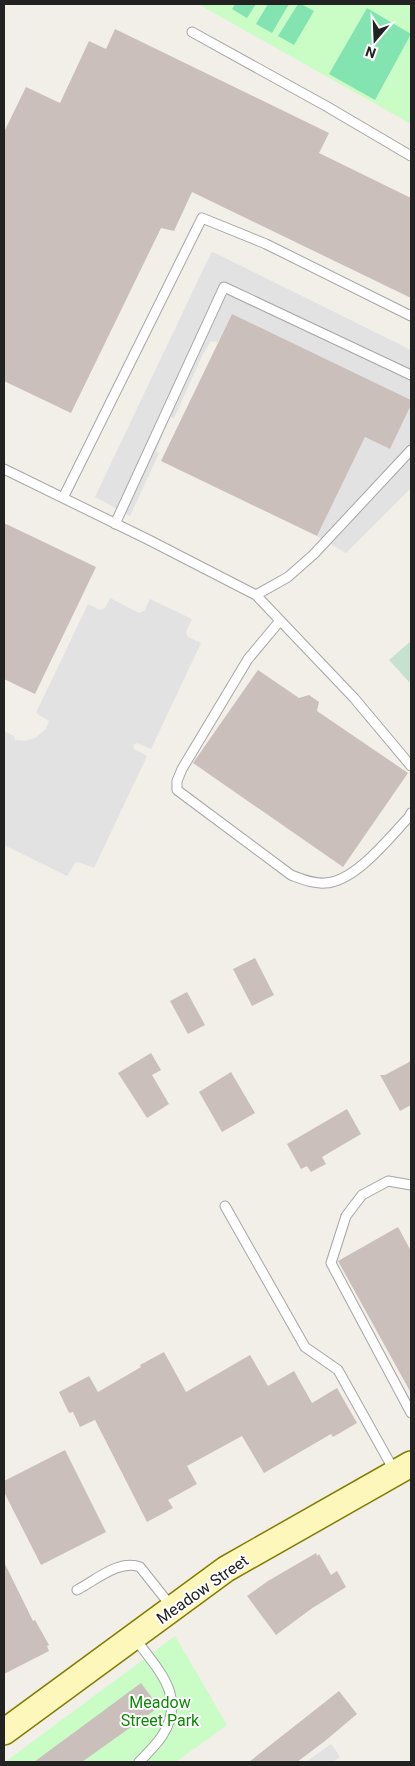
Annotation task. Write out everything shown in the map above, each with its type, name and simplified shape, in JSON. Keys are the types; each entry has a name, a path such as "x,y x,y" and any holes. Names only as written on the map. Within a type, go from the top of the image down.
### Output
{"main road":[{"name":"Meadow Street","path":"4,1732 226,1569 403,1468"}],"lane":[{"path":"192,32 326,106 411,156"},
{"path":"63,498 202,218 266,244 411,316"},
{"path":"115,524 224,287 411,375"},
{"path":"256,595 288,577 314,554 411,450"},
{"path":"4,469 256,595 279,622 354,698 411,766"},
{"path":"279,622 243,668 182,769 177,790 291,875 324,884 335,882 360,868 411,813"},
{"path":"411,1185 388,1181 362,1195 346,1216 331,1263 411,1413"},
{"path":"225,1206 305,1347 338,1370 403,1468"},
{"path":"77,1590 117,1567 128,1564 135,1565 140,1567 172,1609"},
{"path":"134,1637 166,1681 170,1690 173,1707 169,1724 161,1737 140,1762"}],"green space":[{"path":"198,4 411,4 411,124"},
{"path":"235,4 256,4 247,18 232,9"},
{"path":"268,4 289,4 272,33 256,24"},
{"path":"298,4 314,11 294,45 278,36"},
{"path":"367,8 411,34 375,100 329,74"},
{"path":"411,641 411,684 389,660"},
{"name":"Meadow Street Park","path":"175,1636 227,1725 176,1762 5,1762"}],"shaded area":[{"path":"213,252 411,350 411,400 232,314 218,342 211,341 203,354 174,418 170,417 156,451 159,453 130,516 95,497"},
{"path":"411,405 411,488 346,553 317,536 365,437 390,449"},
{"path":"110,598 139,613 144,611 150,599 192,619 186,632 188,637 201,643 151,749 137,743 133,745 134,749 147,756 94,868 78,862 75,863 67,876 4,845 4,731 14,736 15,740 25,741 35,738 46,729 49,721 36,713 88,604 100,610 105,608"},
{"path":"331,1744 340,1757 333,1762 306,1762"}],"building":[{"path":"115,29 329,133 319,153 411,198 411,298 192,192 174,231 161,228 71,413 4,381 4,132 26,87 60,103 89,41 106,49"},
{"path":"232,314 411,400 411,405 390,449 365,437 317,536 161,461"},
{"path":"4,523 96,567 35,694 4,679"},
{"path":"258,670 299,698 309,695 319,702 317,711 408,773 343,867 193,763"},
{"path":"255,958 274,995 252,1006 233,969"},
{"path":"187,992 205,1025 188,1034 170,1001"},
{"path":"151,1053 161,1070 152,1075 169,1104 147,1118 118,1073"},
{"path":"411,1061 411,1105 400,1111 380,1075 385,1075"},
{"path":"231,1072 255,1113 222,1132 199,1092"},
{"path":"347,1109 361,1134 322,1157 326,1164 311,1172 307,1166 301,1169 287,1144"},
{"path":"398,1227 411,1251 411,1393 338,1261"},
{"path":"164,1352 186,1392 250,1355 268,1386 294,1371 312,1403 337,1388 357,1423 333,1437 331,1434 264,1473 242,1436 187,1466 197,1484 168,1500 173,1508 147,1522 95,1420 80,1427 73,1412 69,1413 59,1392 89,1376 98,1392"},
{"path":"65,1450 106,1532 41,1565 4,1492 4,1481"},
{"path":"316,1553 317,1556 319,1554 331,1575 337,1571 346,1587 311,1609 276,1635 247,1596 268,1581"},
{"path":"4,1562 33,1621 35,1620 49,1645 47,1646 49,1651 4,1674"},
{"path":"141,1683 159,1707 82,1762 34,1762"},
{"path":"339,1691 357,1714 325,1741 297,1762 249,1762"}]}
